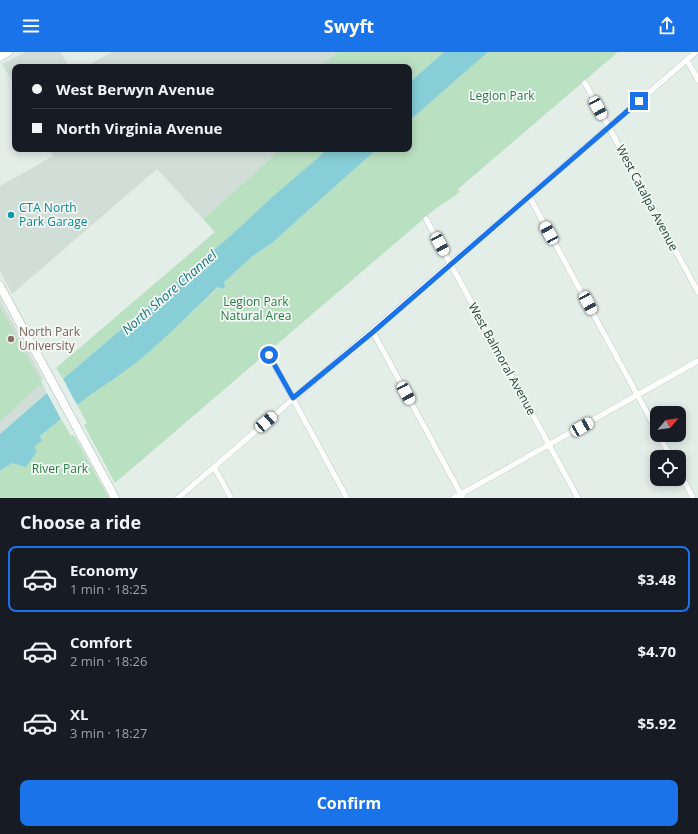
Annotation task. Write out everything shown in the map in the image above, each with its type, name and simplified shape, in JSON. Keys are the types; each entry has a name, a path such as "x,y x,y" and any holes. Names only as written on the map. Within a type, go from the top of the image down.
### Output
{"main road":[{"path":"0,56 8,52"},
{"path":"0,286 116,498"}],"street":[{"path":"178,498 293,398 373,332 696,52"},
{"path":"687,60 698,80"},
{"name":"West Catalpa Avenue","path":"585,83 698,292"},
{"path":"529,196 650,418"},
{"name":"West Balmoral Avenue","path":"426,219 578,498"},
{"path":"373,332 462,496"},
{"path":"269,355 347,498"},
{"path":"454,498 462,496 698,361"},
{"path":"214,467 231,498"},
{"path":"686,484 693,498"}],"shaded area":[{"path":"25,52 61,52 67,64 12,64 12,82 2,64"},
{"path":"112,52 421,52 407,64 90,64"},
{"path":"51,152 278,152 203,219 157,169 12,294 0,271 0,186 53,156"},
{"name":"North Park University","path":"0,299 44,380 41,381 47,393 0,434"}],"green space":[{"path":"338,52 444,52 412,80 412,64 324,64"},
{"name":"Legion Park","path":"488,52 618,52 458,189 460,192 434,210 115,483 84,425 87,423 77,405 137,361 161,341 219,287 224,289 224,282 253,256 272,243 374,152 412,152 412,118"},
{"path":"278,152 325,152 271,198 229,237 63,379 56,368 215,232 203,219"},
{"name":"North Park University","path":"0,307 43,385 38,386 0,422"},
{"name":"River Park","path":"61,419 71,436 74,435 109,498 0,498 0,471 42,441 40,436"}],"water":[{"path":"444,52 488,52 412,118 412,80"},
{"name":"North Shore Channel","path":"325,152 374,152 272,243 253,256 224,282 225,287 223,289 218,287 149,352 77,405 75,401 59,415 61,419 40,436 42,441 34,447 37,451 26,467 12,463 0,471 0,434 47,393 50,398 66,384 63,379 229,237 271,198"}],"pier":[{"path":"62,377 78,407 74,404 61,415 62,421 46,391 50,395 63,384"}],"place":[{"name":"CTA North Park Garage","path":"11,215"},
{"name":"North Park University","path":"11,339"}],"route":[{"path":"269,355 293,398 373,332 639,101"}],"park label":[{"name":"Legion Park Natural Area","path":"256,309"}]}
